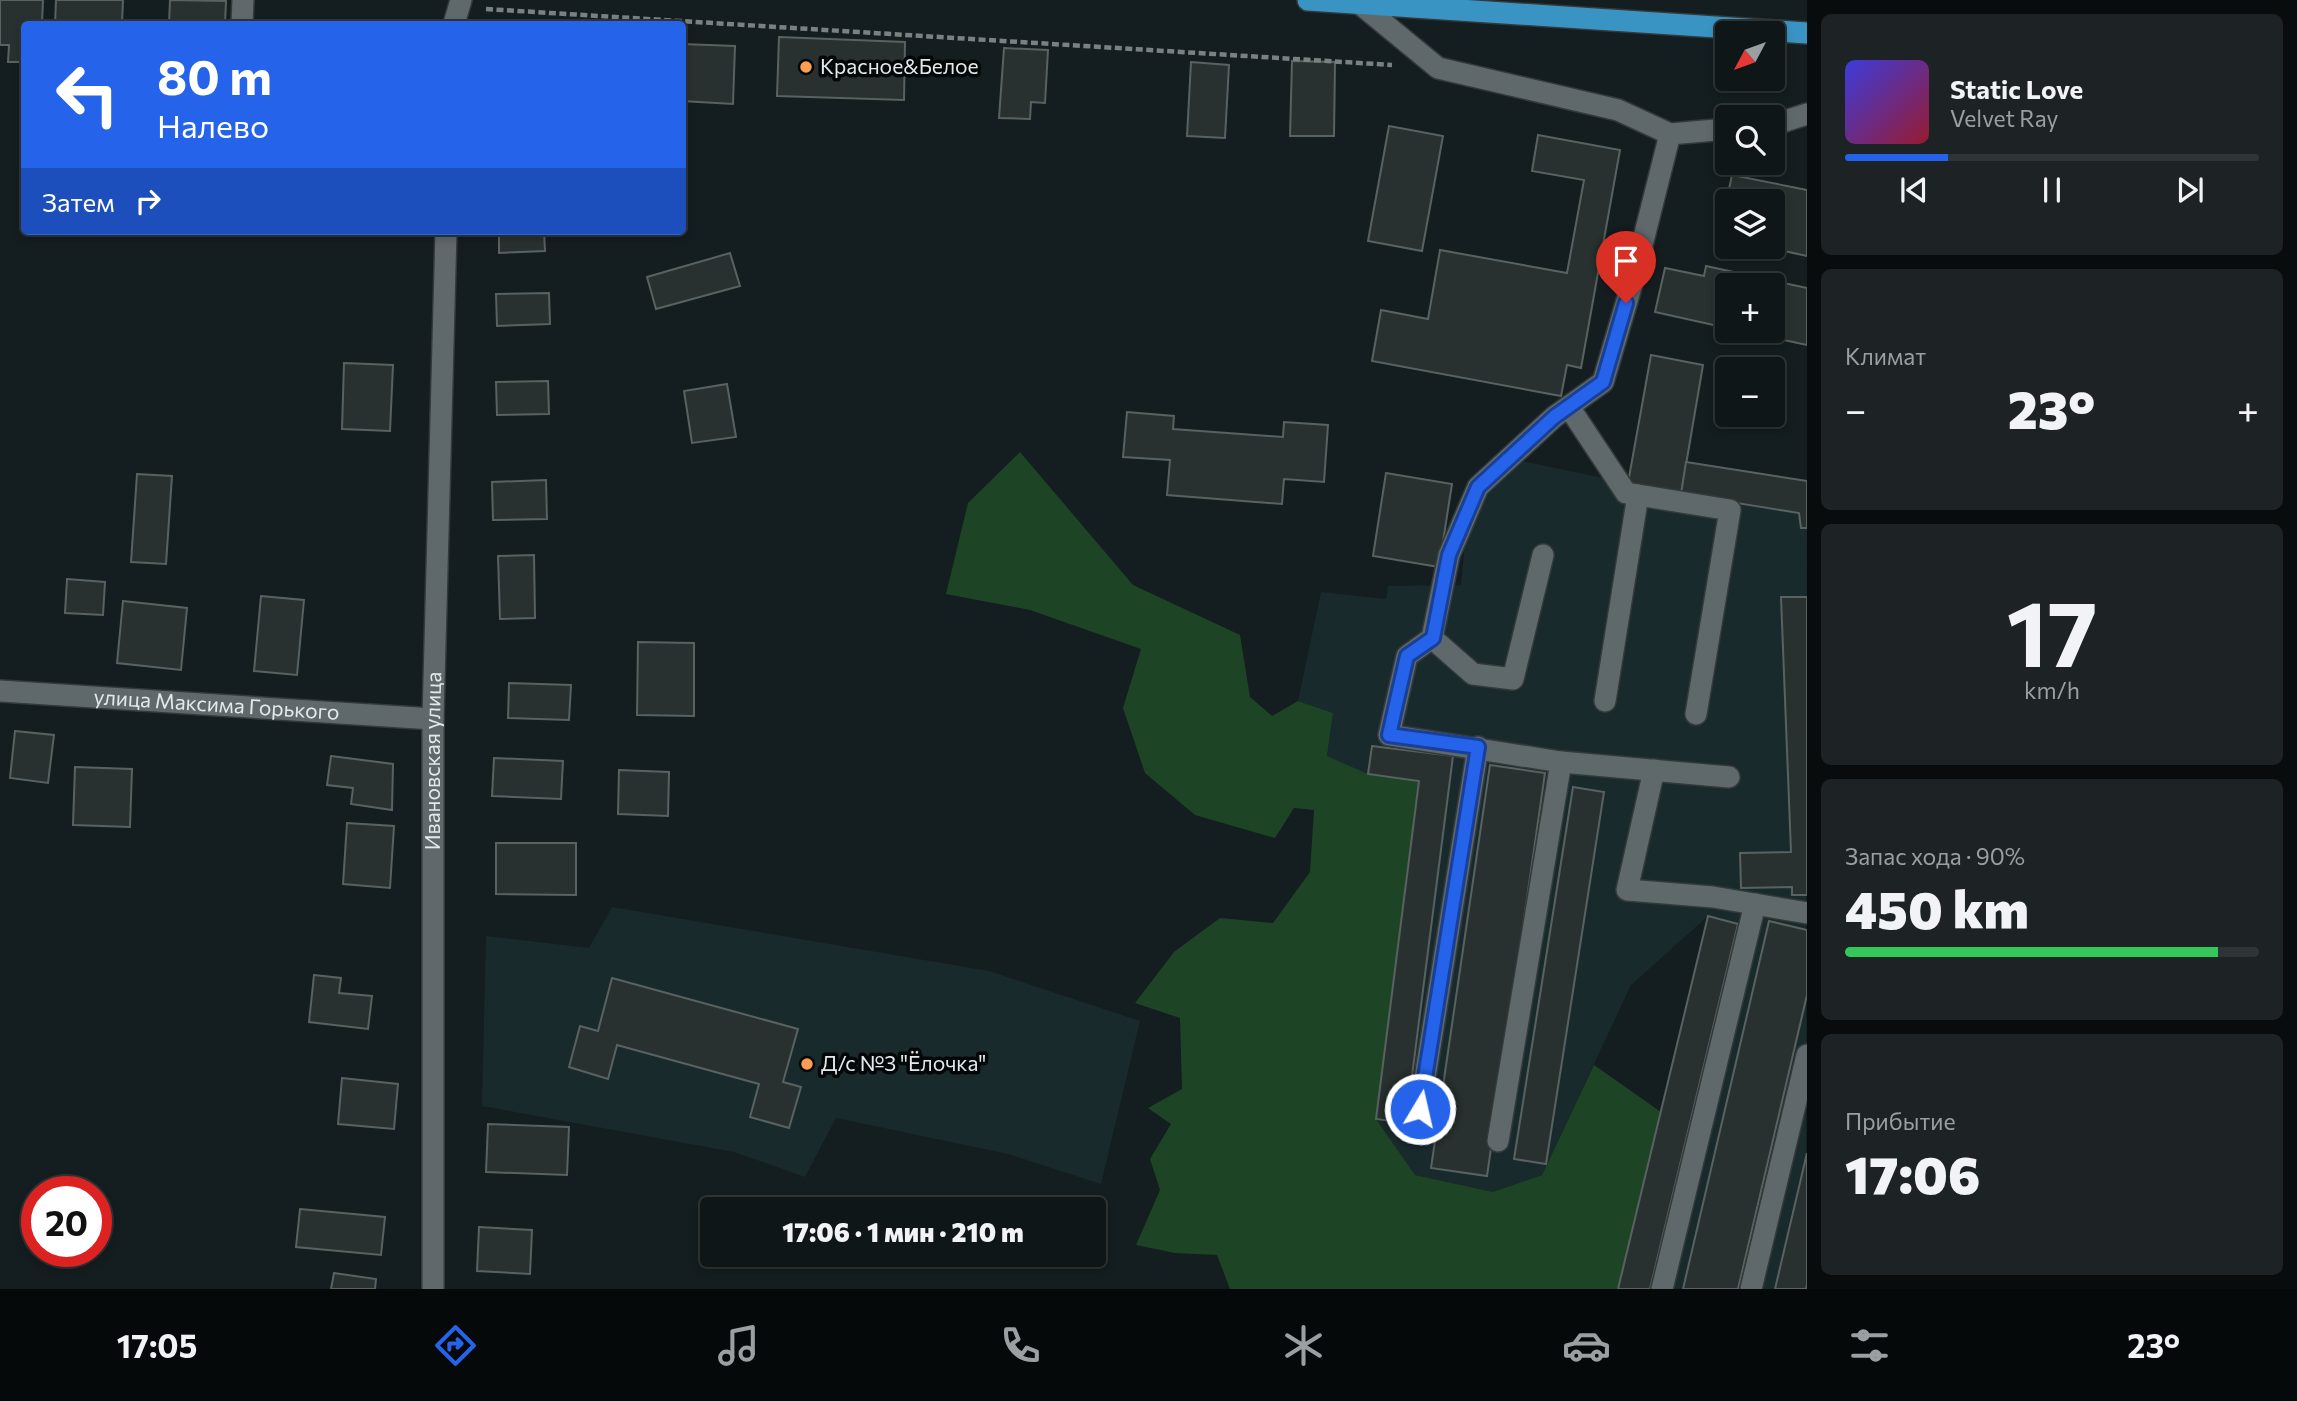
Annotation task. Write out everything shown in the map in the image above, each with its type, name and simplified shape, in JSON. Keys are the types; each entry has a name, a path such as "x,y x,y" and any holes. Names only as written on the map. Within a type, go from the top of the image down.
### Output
{"main road":[{"path":"1308,0 1431,4 1807,33"}],"street":[{"path":"242,21 243,0"},
{"path":"1359,3 1438,68 1618,110 1670,134 1715,130"},
{"path":"1785,121 1807,114"},
{"path":"1670,134 1634,277 1603,382 1569,407 1478,487 1449,555 1433,638 1407,656 1389,735 1562,762 1728,777"},
{"name":"Ивановская улица","path":"433,1289 433,719 446,235"},
{"path":"1569,407 1626,493 1730,510 1696,714"},
{"path":"1605,701 1638,495"},
{"path":"1433,638 1473,674 1513,679 1543,555"},
{"name":"улица Максима Горького","path":"0,691 433,719"},
{"path":"1420,1109 1478,747"},
{"path":"1498,1141 1562,762"},
{"path":"1654,770 1627,890 1713,897 1807,913"},
{"path":"1662,1289 1755,904"},
{"path":"1751,1289 1807,1055"}],"path":[{"path":"458,11 630,21"},
{"path":"686,24 1438,68"}],"shaded area":[{"path":"1507,458 1680,494 1807,481 1806,1289 1618,1289 1707,917 1631,985 1542,1175 1493,1192 1415,1175 1376,1119 1419,781 1368,774 1327,756 1333,713 1298,701 1321,592 1386,599 1388,586 1461,585 1466,533"},
{"name":"Д/с №3 \"Ёлочка\"","path":"612,907 989,971 1140,1021 1101,1184 1008,1154 836,1118 805,1177 734,1152 482,1106 486,936 589,948"}],"green space":[{"path":"1020,452 1133,585 1240,635 1250,697 1272,716 1298,701 1333,713 1327,756 1368,774 1419,781 1376,1119 1415,1175 1493,1192 1542,1175 1594,1065 1661,1112 1618,1289 1230,1289 1217,1255 1175,1253 1136,1245 1160,1190 1150,1159 1171,1124 1148,1108 1182,1089 1180,1018 1135,1003 1174,952 1220,918 1273,923 1310,872 1314,810 1294,808 1275,838 1195,815 1145,773 1123,708 1141,649 1030,610 946,594 968,503"}],"building":[{"path":"0,0 43,0 42,21 21,21 21,62 8,62 9,45 0,45"},
{"path":"56,0 123,0 122,21 55,21"},
{"path":"170,0 226,1 225,21 169,21"},
{"path":"779,37 905,42 904,100 777,96"},
{"path":"686,44 735,46 733,104 686,101"},
{"path":"1004,48 1048,50 1045,103 1031,102 1030,119 999,118"},
{"path":"1292,61 1335,62 1334,136 1290,136"},
{"path":"1191,62 1229,65 1225,138 1187,136"},
{"path":"1389,126 1443,136 1422,251 1368,241"},
{"path":"1538,135 1620,150 1581,368 1567,365 1561,396 1372,361 1381,310 1428,319 1440,250 1567,273 1584,180 1532,171"},
{"path":"1732,175 1807,190 1807,256 1785,251 1785,189 1729,189"},
{"path":"499,235 544,235 545,251 499,253"},
{"path":"730,253 740,286 656,309 647,277"},
{"path":"1706,266 1738,273 1715,273 1715,325 1655,312 1665,268 1704,276"},
{"path":"1785,283 1807,288 1807,345 1785,340"},
{"path":"549,293 550,324 497,326 496,294"},
{"path":"1651,355 1703,365 1681,494 1628,483"},
{"path":"344,363 393,365 390,431 342,429"},
{"path":"548,381 549,414 497,415 496,382"},
{"path":"727,384 736,437 692,443 684,391"},
{"path":"1127,412 1174,416 1173,429 1283,437 1284,422 1328,425 1324,482 1284,479 1282,504 1167,495 1170,460 1123,457"},
{"path":"1686,462 1807,481 1807,528 1801,528 1799,513 1681,494"},
{"path":"1386,473 1452,484 1439,567 1373,556"},
{"path":"137,474 172,476 166,564 131,562"},
{"path":"546,480 547,519 493,520 492,482"},
{"path":"534,555 535,618 500,619 498,556"},
{"path":"67,579 105,582 103,615 65,613"},
{"path":"261,596 304,600 297,675 254,671"},
{"path":"1781,597 1807,597 1807,895 1792,895 1792,887 1741,888 1740,853 1791,852"},
{"path":"123,601 187,608 181,670 117,663"},
{"path":"638,642 694,643 694,716 637,715"},
{"path":"509,683 571,685 569,720 508,718"},
{"path":"15,731 54,735 48,783 10,778"},
{"path":"1372,746 1453,756 1406,1123 1376,1119 1419,781 1368,774"},
{"path":"331,756 393,764 392,810 351,804 353,788 327,785"},
{"path":"494,758 563,761 561,799 492,796"},
{"path":"1490,765 1545,773 1487,1176 1431,1168"},
{"path":"75,767 132,769 130,827 73,825"},
{"path":"619,770 669,772 668,816 618,814"},
{"path":"1573,787 1604,792 1546,1164 1514,1159"},
{"path":"347,823 394,826 390,888 343,884"},
{"path":"496,843 576,843 576,895 496,894"},
{"path":"1708,916 1738,924 1650,1289 1618,1289"},
{"path":"1769,921 1807,930 1807,995 1738,1289 1683,1289"},
{"path":"314,975 341,978 339,993 372,996 368,1029 309,1022"},
{"path":"612,978 798,1029 783,1082 801,1087 789,1128 750,1117 759,1084 617,1045 608,1079 569,1067 580,1026 598,1031"},
{"path":"342,1078 398,1084 394,1129 338,1124"},
{"path":"488,1124 569,1127 567,1175 486,1172"},
{"path":"1807,1153 1807,1285 1806,1289 1775,1289"},
{"path":"300,1209 385,1217 381,1255 296,1247"},
{"path":"479,1227 532,1230 530,1274 477,1271"},
{"path":"334,1273 376,1279 375,1289 331,1289"}],"place":[{"name":"Красное&Белое","path":"806,67"},
{"name":"Д/с №3 \"Ёлочка\"","path":"807,1064"}],"route":[{"path":"1420,1109 1478,747 1389,735 1407,656 1433,638 1449,555 1478,487 1554,417 1603,382 1626,303"}]}
